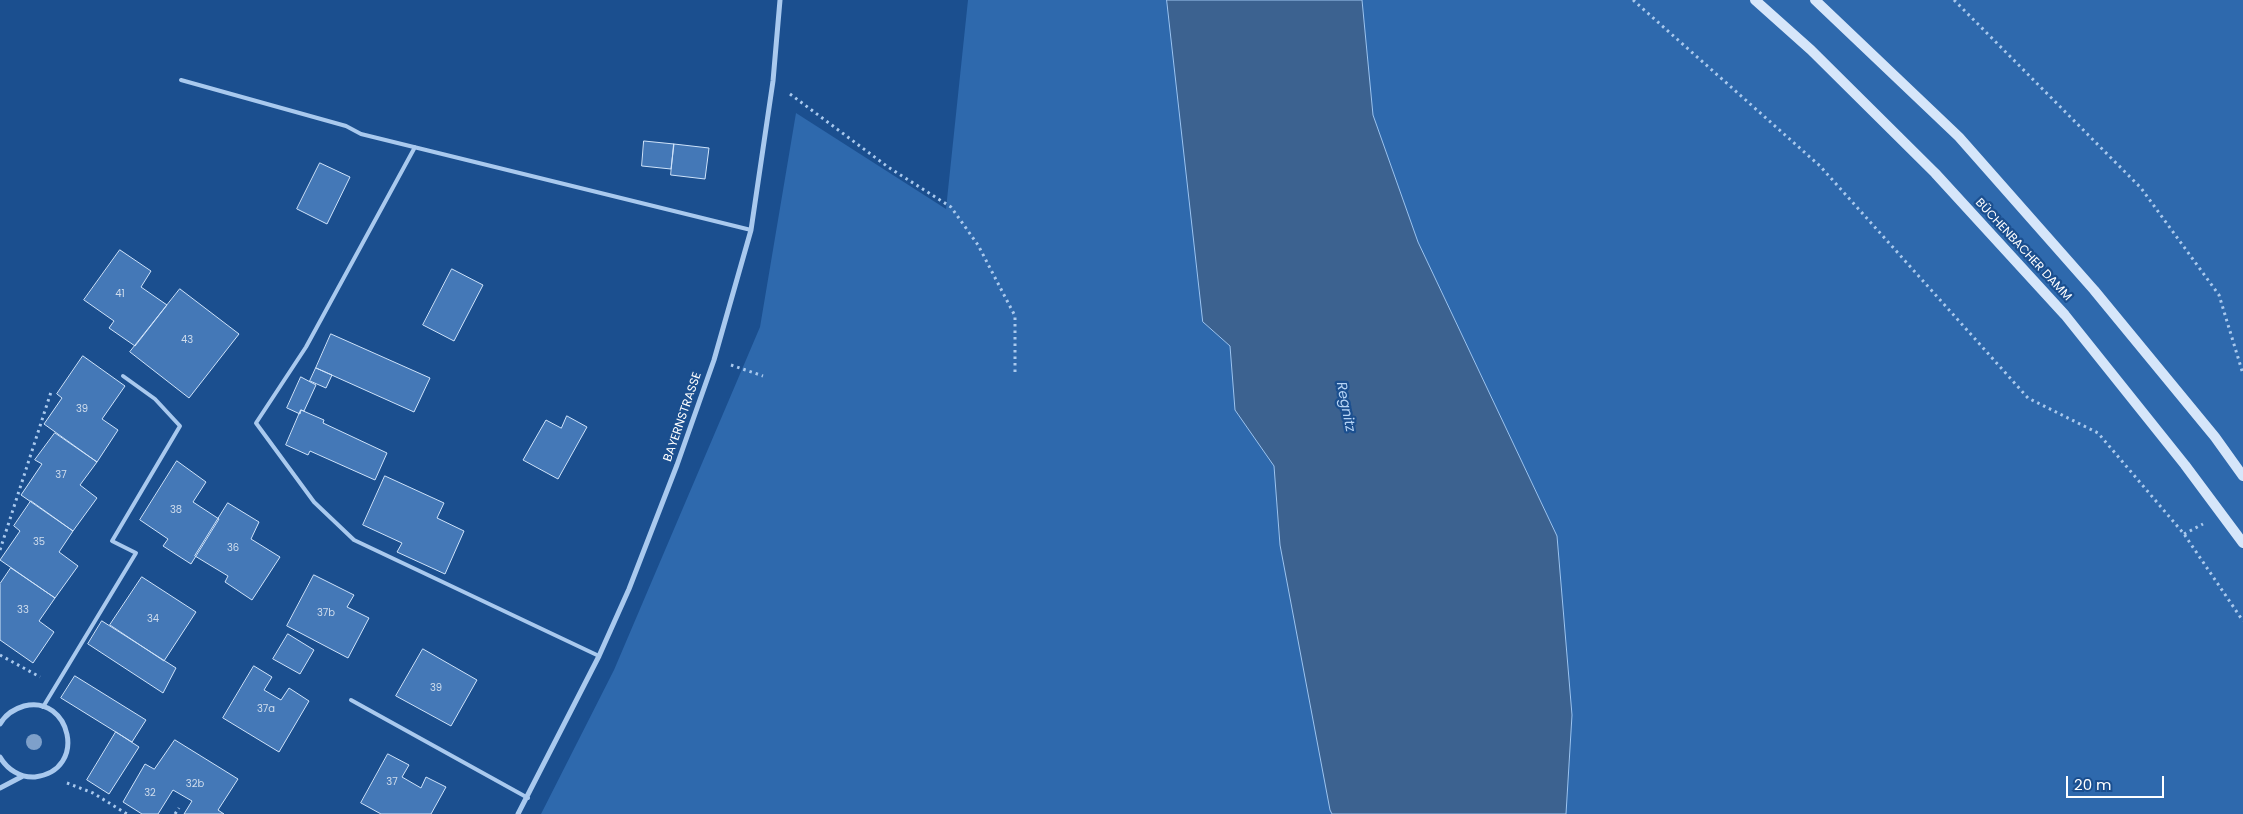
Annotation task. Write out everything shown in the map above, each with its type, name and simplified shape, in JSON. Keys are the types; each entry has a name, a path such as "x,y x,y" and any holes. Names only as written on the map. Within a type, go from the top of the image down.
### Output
{"main road":[{"name":"BÜCHENBACHER DAMM","path":"1755,0 1811,50 1935,173 2065,315 2185,464 2243,544"},
{"name":"BÜCHENBACHER DAMM","path":"1814,0 1959,137 2094,290 2215,437 2243,476"}],"street":[{"name":"BAYERNSTRASSE","path":"518,814 528,798 599,656 629,589 674,474 714,360 751,230 773,82 780,0"},
{"path":"0,724 11,712 18,708 33,705 43,707 58,716 66,727 68,745 65,756 59,765 46,774 33,777 23,776 12,771 0,757"},
{"path":"0,788 23,776"}],"lane":[{"path":"181,80 346,126 360,134 751,230"},
{"path":"415,147 306,347 256,423 314,502 354,540 599,656"},
{"path":"43,707 136,553 112,541 180,426 155,399 123,376"},
{"path":"351,700 528,798"}],"path":[{"path":"1633,0 1820,166 2028,398 2098,433 2184,534 2243,621"},
{"path":"1954,0 2141,188 2219,295 2243,374"},
{"path":"773,82 888,168 951,207 978,245 1015,316 1015,373"},
{"path":"714,360 763,376"},
{"path":"0,550 51,392"},
{"path":"0,654 56,686"},
{"path":"46,774 93,793 127,814"},
{"path":"175,814 179,808"}],"shaded area":[{"path":"968,0 1167,0 1203,322 1230,346 1235,410 1274,466 1280,545 1332,814 541,814 614,670 760,327 796,113 946,209"},
{"path":"1362,0 2243,0 2243,814 1566,814 1572,715 1557,536 1418,242 1373,115"}],"water":[{"name":"Regnitz","path":"1167,0 1362,0 1373,115 1418,242 1557,536 1572,715 1566,814 1332,814 1330,810 1280,545 1274,466 1235,410 1230,346 1203,322"}],"building":[{"path":"644,141 674,144 671,169 642,166"},
{"path":"674,144 709,148 705,179 671,175"},
{"path":"320,163 350,177 327,224 297,209"},
{"path":"120,250 151,271 141,287 167,305 135,346 109,328 114,321 84,300"},
{"path":"452,269 483,285 454,341 423,325"},
{"path":"180,289 239,334 189,398 130,352"},
{"path":"331,334 430,378 414,412 316,368"},
{"path":"83,356 125,386 102,419 118,430 97,462 44,424 62,398 57,394"},
{"path":"316,368 332,375 326,388 310,381"},
{"path":"301,377 316,385 304,411 301,410 300,414 287,408"},
{"path":"301,410 324,420 323,423 387,453 375,480 310,451 308,455 286,445"},
{"path":"567,416 587,427 558,479 523,460 546,420 561,428"},
{"path":"55,433 97,462 80,485 97,498 73,531 21,495 42,464 35,460"},
{"path":"177,461 206,482 193,502 219,519 191,564 163,546 168,539 140,520"},
{"path":"385,476 444,503 437,518 464,531 445,574 397,552 402,543 363,525"},
{"path":"31,501 73,531 59,552 78,566 55,598 0,560 20,531 14,526"},
{"path":"228,503 259,522 251,539 280,557 252,600 225,582 228,576 195,556"},
{"path":"11,568 55,598 39,621 54,632 33,663 0,640 0,584"},
{"path":"314,575 354,595 347,607 369,618 348,658 287,626"},
{"path":"142,577 196,612 164,661 110,625"},
{"path":"102,621 176,668 163,693 88,644"},
{"path":"288,634 314,650 300,674 273,659"},
{"path":"423,649 477,680 451,726 396,696"},
{"path":"254,666 272,677 264,690 281,700 289,688 309,701 279,752 223,718"},
{"path":"75,676 146,720 132,742 61,698"},
{"path":"116,732 139,747 109,794 87,780"},
{"path":"175,740 238,779 218,810 224,814 184,814 192,801 173,790 158,814 142,814 123,802 145,764 154,769"},
{"path":"388,754 409,765 402,777 421,788 426,777 446,787 431,814 381,814 361,803"}]}
